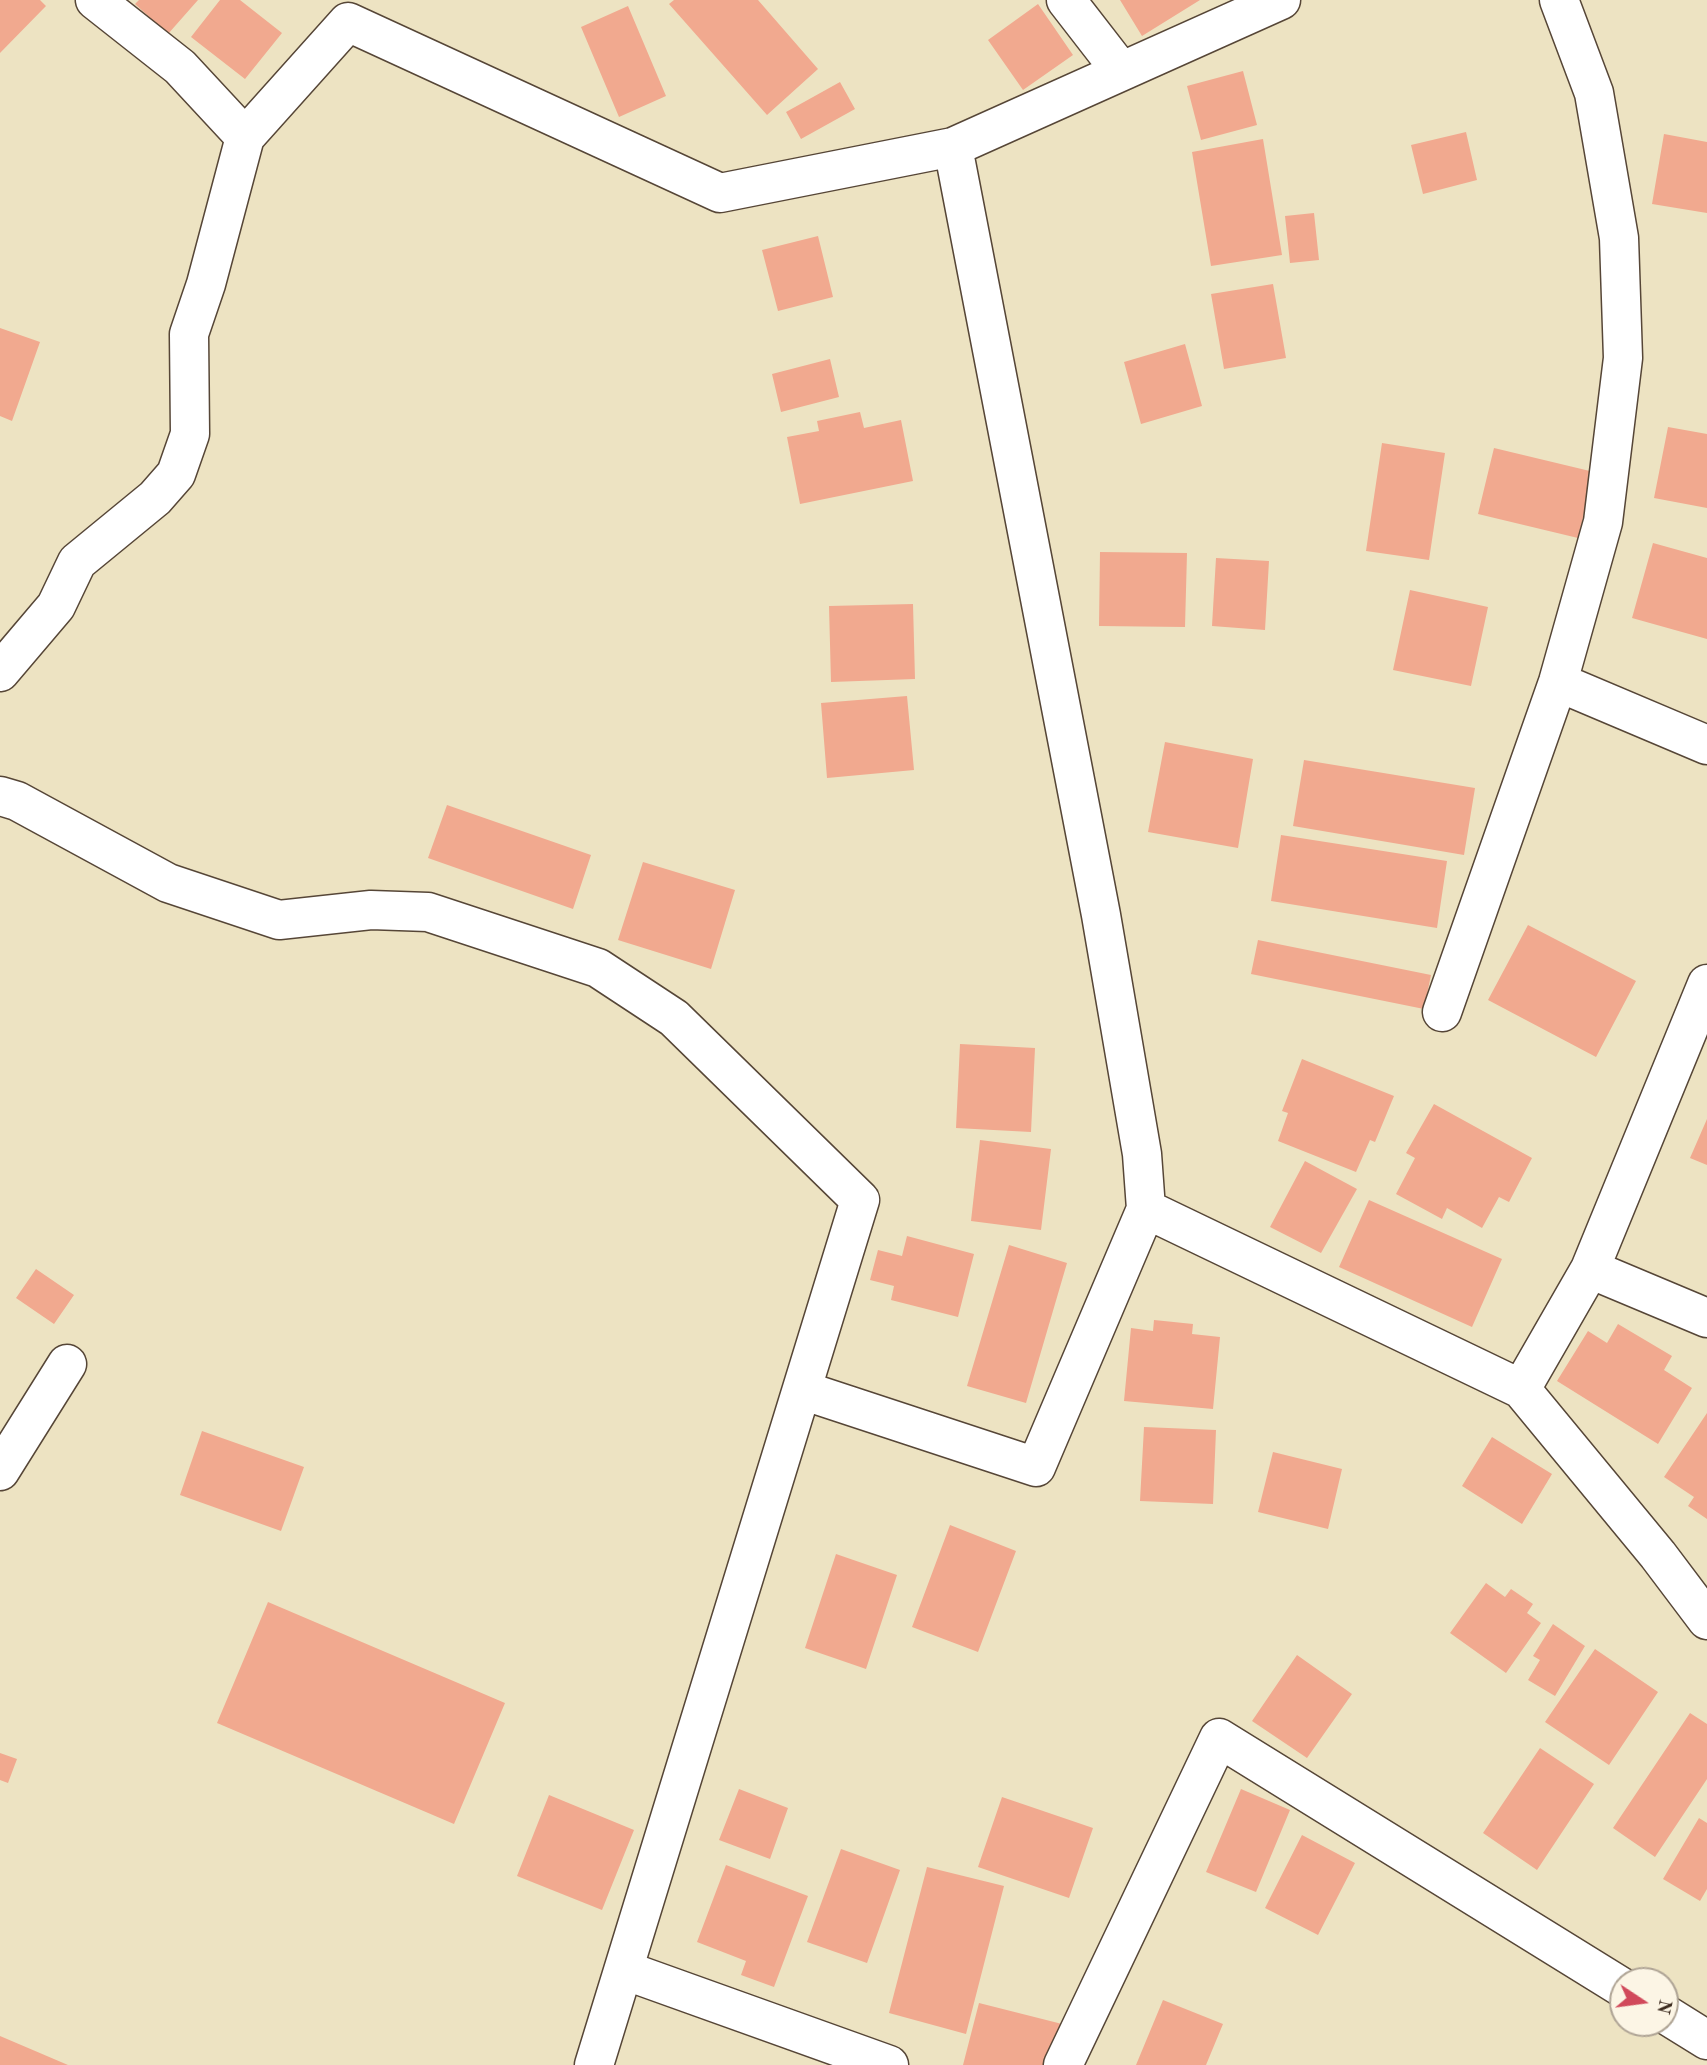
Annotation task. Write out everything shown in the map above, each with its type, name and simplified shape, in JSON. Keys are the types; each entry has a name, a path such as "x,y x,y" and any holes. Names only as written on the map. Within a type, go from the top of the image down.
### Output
{"street":[{"path":"95,0 180,67 245,137"},
{"path":"1066,0 1121,71"},
{"path":"0,672 56,606 77,562 155,498 176,474 190,434 189,334 206,284 245,137 355,11 720,193 953,146 1281,0"},
{"path":"1442,1012 1558,682 1602,522 1623,358 1619,238 1594,93 1559,0"},
{"path":"802,1390 1036,1468 1146,1209 1142,1154 1101,915 953,146"},
{"path":"1558,682 1707,746"},
{"path":"0,796 16,801 168,883 279,920 372,910 428,912 598,968 674,1018 860,1199 594,2065"},
{"path":"1521,1388 1590,1269 1707,984"},
{"path":"1146,1209 1521,1388 1658,1555 1707,1620"},
{"path":"1590,1269 1707,1318"},
{"path":"0,1471 67,1364"},
{"path":"1063,2065 1219,1738 1609,1979"},
{"path":"624,1970 890,2065"},
{"path":"1679,2023 1707,2040"}],"building":[{"path":"0,0 40,0 46,6 0,53"},
{"path":"139,0 198,0 168,34 135,4"},
{"path":"220,0 240,0 282,33 245,79 191,37"},
{"path":"674,0 758,0 818,69 767,115 669,4"},
{"path":"1120,0 1200,0 1142,36"},
{"path":"1038,4 1073,55 1023,90 988,40"},
{"path":"628,6 666,96 619,117 581,27"},
{"path":"1243,71 1257,125 1201,140 1187,86"},
{"path":"840,82 855,109 801,139 786,112"},
{"path":"1466,132 1477,180 1423,194 1411,145"},
{"path":"1664,134 1707,142 1707,213 1652,204"},
{"path":"1263,139 1282,255 1211,266 1192,152"},
{"path":"1314,213 1319,260 1290,263 1285,216"},
{"path":"818,236 833,297 778,311 762,250"},
{"path":"1273,284 1286,358 1224,369 1211,294"},
{"path":"0,328 40,342 12,421 0,416"},
{"path":"1185,344 1202,406 1141,424 1124,362"},
{"path":"830,359 839,397 781,412 772,374"},
{"path":"860,412 864,428 901,420 913,481 800,504 787,437 819,431 817,421"},
{"path":"1668,427 1707,434 1707,508 1654,498"},
{"path":"1382,443 1445,453 1429,560 1366,551"},
{"path":"1494,448 1594,472 1578,538 1478,514"},
{"path":"1653,543 1707,558 1707,639 1632,618"},
{"path":"1100,552 1187,553 1185,627 1099,626"},
{"path":"1216,558 1269,561 1265,630 1212,626"},
{"path":"1410,590 1488,607 1471,686 1393,670"},
{"path":"913,604 915,679 831,682 829,606"},
{"path":"907,696 914,770 827,778 821,703"},
{"path":"1165,742 1253,759 1238,848 1148,832"},
{"path":"1304,760 1475,788 1464,855 1293,826"},
{"path":"447,805 591,855 573,909 428,858"},
{"path":"1281,835 1447,861 1437,928 1271,901"},
{"path":"643,862 735,890 711,969 618,940"},
{"path":"1528,925 1636,981 1596,1057 1488,1000"},
{"path":"1258,940 1431,975 1424,1009 1251,974"},
{"path":"960,1044 1035,1048 1031,1132 956,1128"},
{"path":"1302,1059 1394,1096 1375,1142 1370,1140 1356,1172 1278,1141 1288,1113 1282,1111"},
{"path":"1434,1104 1532,1158 1509,1202 1499,1197 1482,1228 1447,1208 1442,1219 1396,1194 1415,1158 1406,1153"},
{"path":"1707,1119 1707,1165 1690,1158"},
{"path":"980,1140 1051,1149 1041,1230 971,1221"},
{"path":"1305,1161 1357,1189 1321,1253 1270,1227"},
{"path":"1369,1200 1502,1259 1472,1327 1339,1267"},
{"path":"907,1236 974,1254 958,1317 891,1300 894,1286 870,1280 878,1250 902,1256"},
{"path":"1009,1245 1067,1263 1026,1403 967,1386"},
{"path":"36,1269 74,1295 54,1324 16,1298"},
{"path":"1154,1320 1193,1324 1192,1334 1220,1337 1213,1409 1124,1401 1131,1328 1153,1331"},
{"path":"1618,1324 1672,1356 1664,1370 1692,1388 1658,1444 1557,1381 1588,1331 1607,1343"},
{"path":"1707,1413 1707,1519 1688,1506 1694,1497 1664,1477"},
{"path":"1144,1427 1216,1430 1213,1504 1140,1501"},
{"path":"202,1431 304,1467 281,1531 180,1495"},
{"path":"1492,1437 1552,1474 1522,1524 1462,1486"},
{"path":"1273,1452 1342,1469 1328,1529 1258,1512"},
{"path":"950,1525 1016,1551 978,1652 912,1627"},
{"path":"836,1554 897,1575 866,1669 805,1648"},
{"path":"1486,1583 1505,1597 1511,1589 1533,1604 1527,1613 1541,1623 1506,1673 1450,1633"},
{"path":"268,1602 505,1703 454,1824 217,1723"},
{"path":"1553,1624 1585,1646 1555,1696 1528,1680 1540,1660 1533,1656"},
{"path":"1595,1649 1658,1692 1609,1765 1545,1722"},
{"path":"1297,1655 1352,1694 1307,1758 1252,1721"},
{"path":"1690,1713 1707,1724 1707,1779 1655,1857 1613,1828"},
{"path":"1540,1748 1594,1784 1537,1870 1483,1833"},
{"path":"0,1753 17,1759 8,1783 0,1780"},
{"path":"739,1789 788,1808 770,1859 719,1840"},
{"path":"1241,1789 1290,1810 1256,1892 1206,1872"},
{"path":"549,1795 634,1830 602,1910 517,1876"},
{"path":"1002,1797 1093,1828 1069,1898 978,1867"},
{"path":"1699,1818 1707,1823 1707,1889 1700,1901 1663,1879"},
{"path":"1302,1835 1355,1863 1318,1935 1265,1908"},
{"path":"841,1849 900,1870 867,1963 807,1942"},
{"path":"726,1865 808,1896 774,1987 741,1975 746,1961 697,1942"},
{"path":"927,1867 1004,1886 966,2034 889,2013"},
{"path":"1163,2000 1223,2024 1206,2065 1136,2065"},
{"path":"979,2003 1066,2025 1055,2065 963,2065"},
{"path":"0,2036 68,2065 0,2065"}]}
